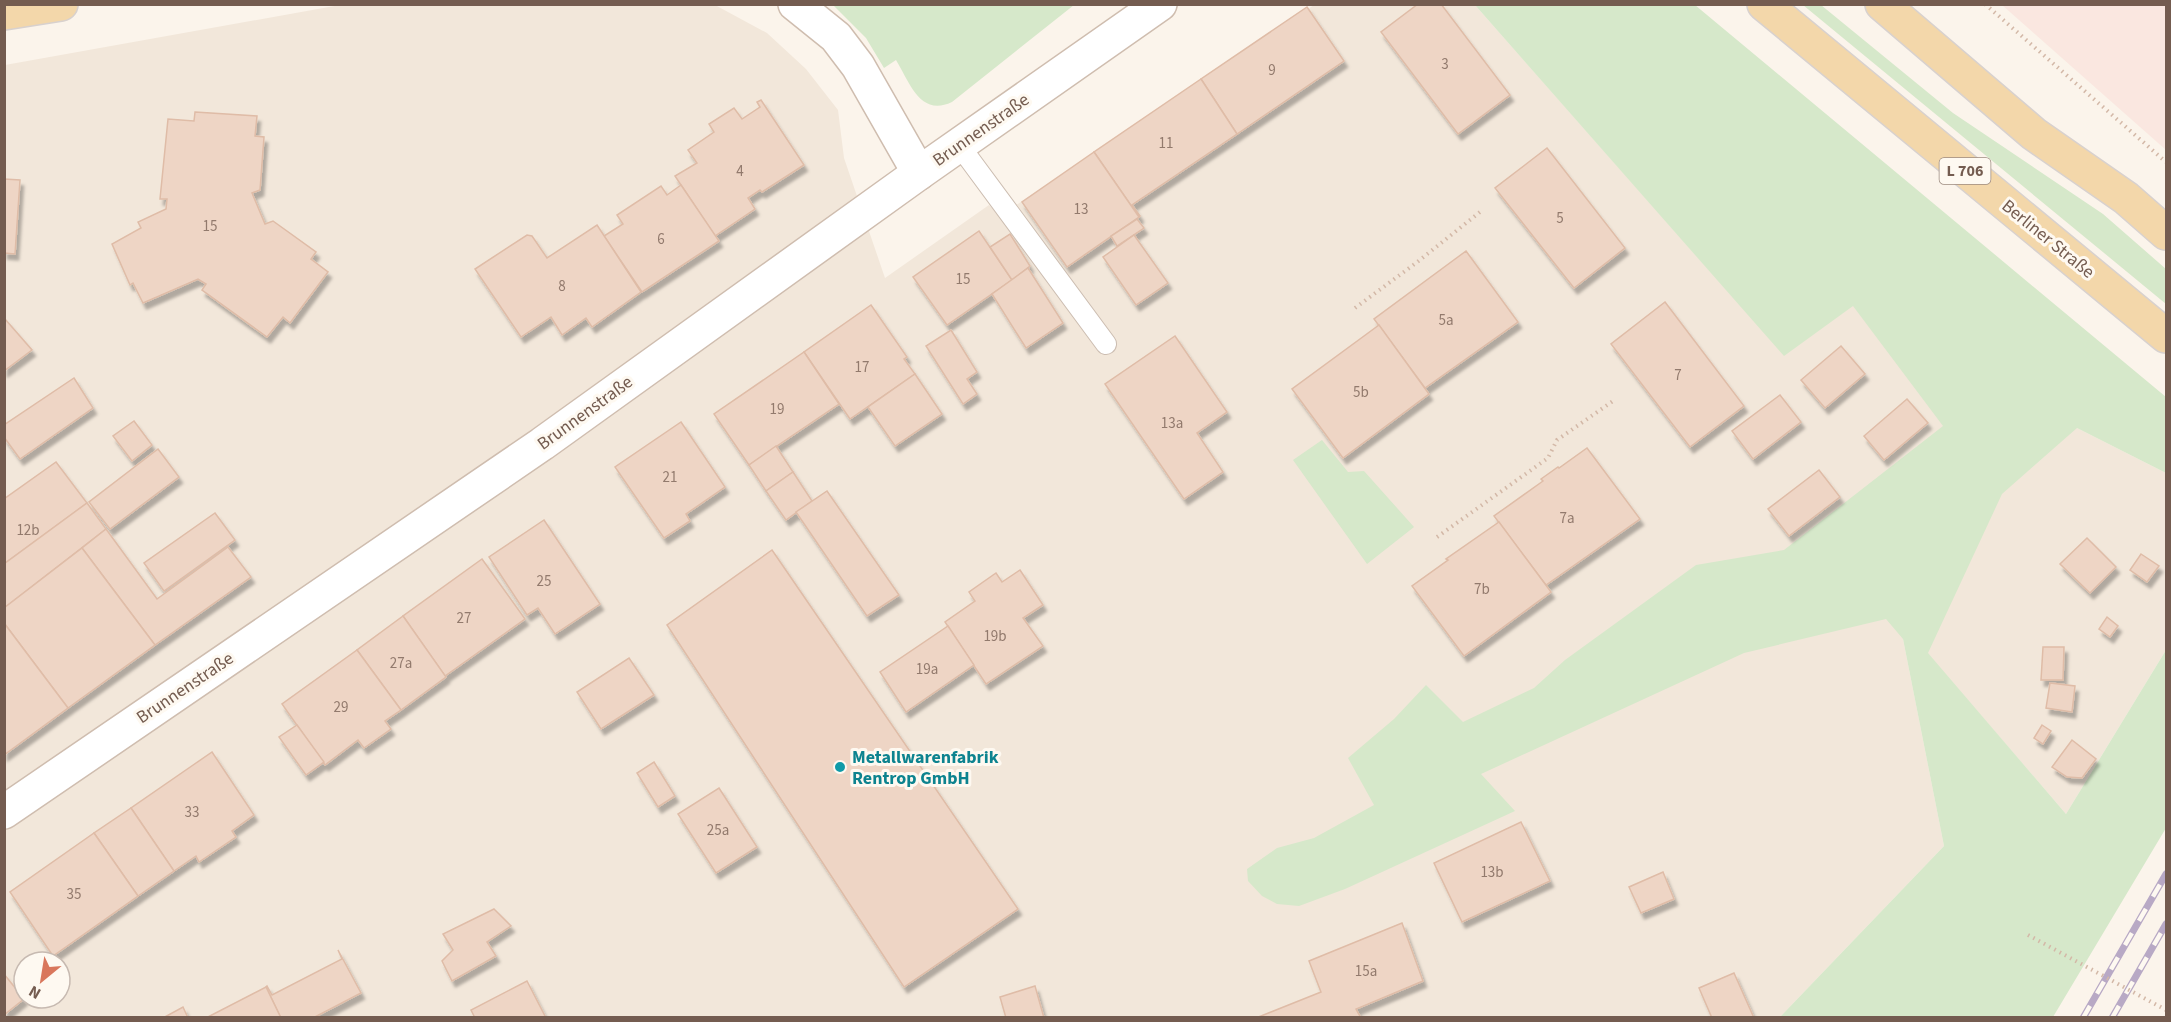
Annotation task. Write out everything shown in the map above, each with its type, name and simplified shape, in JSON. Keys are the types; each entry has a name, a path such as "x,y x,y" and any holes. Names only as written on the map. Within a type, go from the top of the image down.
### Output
{"main road":[{"path":"4,13 61,4"},
{"path":"795,4 836,37 858,66 919,173"},
{"name":"Brunnenstraße","path":"4,812 542,444 919,173 1160,4"},
{"name":"Berliner Straße","path":"1764,4 2166,336"},
{"path":"1882,4 2034,134 2126,198 2166,233"}],"lane":[{"path":"959,145 1106,344"}],"path":[{"path":"1985,4 2166,162"},
{"path":"1355,308 1479,212"},
{"path":"1437,537 1548,458 1557,440 1613,401"},
{"path":"2028,935 2166,1010"}],"shaded area":[{"path":"340,5 715,5 767,33 806,69 838,110 844,158 885,278 989,205 1000,216 1314,5 1475,5 1784,355 1853,305 1944,426 2077,428 2166,473 2166,650 2066,814 1928,654 1903,639 1944,846 1780,1017 5,1018 5,65"},
{"path":"2002,5 2166,5 2166,150"}],"green space":[{"path":"833,5 1074,5 952,102 932,105 917,95 896,60 884,68 866,38"},
{"path":"1475,5 1695,5 2166,397 2166,473 2077,428 2002,494 1928,653 2066,814 2166,650 2166,828 2053,1017 1780,1017 1944,846 1903,639 1886,619 1744,653 1481,774 1515,811 1345,889 1299,906 1277,904 1262,896 1248,881 1247,869 1277,848 1314,838 1374,805 1348,758 1394,719 1426,685 1463,722 1534,688 1565,660 1696,565 1784,550 1943,426 1853,306 1784,356"},
{"path":"1803,5 1821,5 1953,113 2103,214 2166,269 2166,304"},
{"path":"1322,440 1348,472 1364,471 1414,527 1367,564 1293,460"}],"building":[{"path":"1418,4 1441,4 1510,95 1458,134 1381,32"},
{"path":"1307,7 1344,61 1237,134 1201,79"},
{"path":"1201,79 1237,134 1132,205 1139,217 1094,152"},
{"path":"761,100 804,165 762,192 760,190 748,198 755,209 715,236 675,176 697,163 688,150 714,132 709,124 734,108 742,119 760,107 757,102"},
{"path":"195,112 257,116 255,136 264,137 260,190 252,193 265,224 273,221 316,252 311,259 328,272 290,323 283,317 267,337 202,290 206,284 198,279 143,303 133,283 130,285 112,244 141,228 138,222 166,209 167,199 160,199 168,119 194,121"},
{"path":"1547,148 1625,248 1574,288 1495,188"},
{"path":"1094,152 1139,217 1067,267 1022,202"},
{"path":"4,179 20,180 15,254 4,253"},
{"path":"681,185 719,241 642,292 604,236 623,224 617,215 661,186 667,195"},
{"path":"1137,219 1144,228 1117,246 1111,236"},
{"path":"597,225 641,292 592,327 586,318 562,335 551,317 521,337 475,269 527,235 532,236 547,258"},
{"path":"979,231 1012,280 947,325 913,277"},
{"path":"1010,234 1030,266 1012,280 990,247"},
{"path":"1134,235 1168,283 1136,305 1103,257"},
{"path":"1466,251 1518,322 1425,388 1374,319"},
{"path":"1028,268 1063,323 1026,348 992,294"},
{"path":"1665,302 1744,406 1690,447 1611,344"},
{"path":"871,305 907,357 904,359 915,374 850,419 804,352"},
{"path":"4,320 32,350 4,371"},
{"path":"1379,325 1429,394 1343,458 1292,389"},
{"path":"951,330 977,372 967,379 977,394 963,404 926,346"},
{"path":"1175,336 1227,412 1197,433 1223,472 1184,499 1105,384"},
{"path":"1841,346 1865,374 1825,408 1801,380"},
{"path":"804,352 839,404 749,465 714,414"},
{"path":"915,374 942,414 895,446 868,407"},
{"path":"74,378 93,408 20,459 4,437 4,425"},
{"path":"1780,395 1801,422 1753,459 1732,431"},
{"path":"1907,399 1928,423 1884,460 1864,436"},
{"path":"134,421 152,445 132,461 113,436"},
{"path":"681,422 725,487 686,514 690,521 664,538 615,467"},
{"path":"776,446 793,472 766,491 749,465"},
{"path":"1587,448 1640,519 1546,585 1494,516 1543,481 1541,479"},
{"path":"158,449 179,477 110,529 89,502"},
{"path":"56,462 87,503 4,564 4,499"},
{"path":"1819,470 1840,497 1789,536 1768,509"},
{"path":"793,472 812,501 786,520 766,491"},
{"path":"827,491 899,595 867,616 796,512"},
{"path":"87,503 106,529 4,608 4,564"},
{"path":"215,513 235,540 164,591 144,563"},
{"path":"544,520 600,604 555,634 538,608 527,615 489,557"},
{"path":"1499,522 1551,592 1464,656 1412,586"},
{"path":"106,529 157,599 228,547 251,577 155,645 82,548"},
{"path":"2087,538 2116,567 2090,593 2060,564"},
{"path":"82,548 155,645 68,708 4,623 4,608"},
{"name":"Metallwarenfabrik Rentrop GmbH","path":"772,550 1018,909 904,987 667,625"},
{"path":"2141,554 2159,566 2147,582 2130,570"},
{"path":"482,559 525,619 445,676 403,616"},
{"path":"1020,570 1043,605 1023,618 1043,646 986,684 945,622 975,601 969,592 996,573 1002,582"},
{"path":"403,616 446,677 401,710 357,650"},
{"path":"2107,617 2118,626 2110,637 2099,629"},
{"path":"4,623 68,708 4,755"},
{"path":"948,626 974,665 906,712 880,672"},
{"path":"2043,647 2064,647 2063,680 2041,680"},
{"path":"357,650 401,710 385,721 391,729 364,748 358,740 325,765 282,704"},
{"path":"629,658 654,695 601,729 577,692"},
{"path":"2050,683 2075,686 2072,712 2046,708"},
{"path":"297,725 324,762 306,775 279,737"},
{"path":"2042,725 2051,731 2043,744 2034,738"},
{"path":"2072,740 2096,759 2082,778 2067,777 2052,767"},
{"path":"212,752 254,815 232,831 236,837 199,862 196,856 174,871 131,808"},
{"path":"654,762 675,796 658,807 637,773"},
{"path":"719,788 757,847 716,873 678,814"},
{"path":"131,808 174,871 138,896 94,833"},
{"path":"1521,822 1550,881 1462,922 1434,863"},
{"path":"94,833 138,896 62,950 49,950 10,892"},
{"path":"1663,872 1674,899 1641,913 1629,887"},
{"path":"494,909 511,926 487,942 496,956 452,981 442,961 453,950 443,934"},
{"path":"1402,923 1423,981 1356,1009 1361,1018 1256,1018 1321,992 1309,961"},
{"path":"338,950 361,993 313,1018 281,1018 266,987 272,995 342,959"},
{"path":"1734,973 1754,1018 1712,1018 1699,988"},
{"path":"4,974 12,984 12,1009 4,1015"},
{"path":"527,981 546,1018 475,1018 471,1010"},
{"path":"1035,986 1044,1018 1006,1018 1000,997"},
{"path":"266,987 281,1018 206,1018"},
{"path":"183,1007 188,1018 163,1018"}],"railway":[{"path":"2083,1018 2166,874"},
{"path":"2112,1018 2166,924"}],"place":[{"name":"Metallwarenfabrik Rentrop GmbH","path":"840,767"}]}
